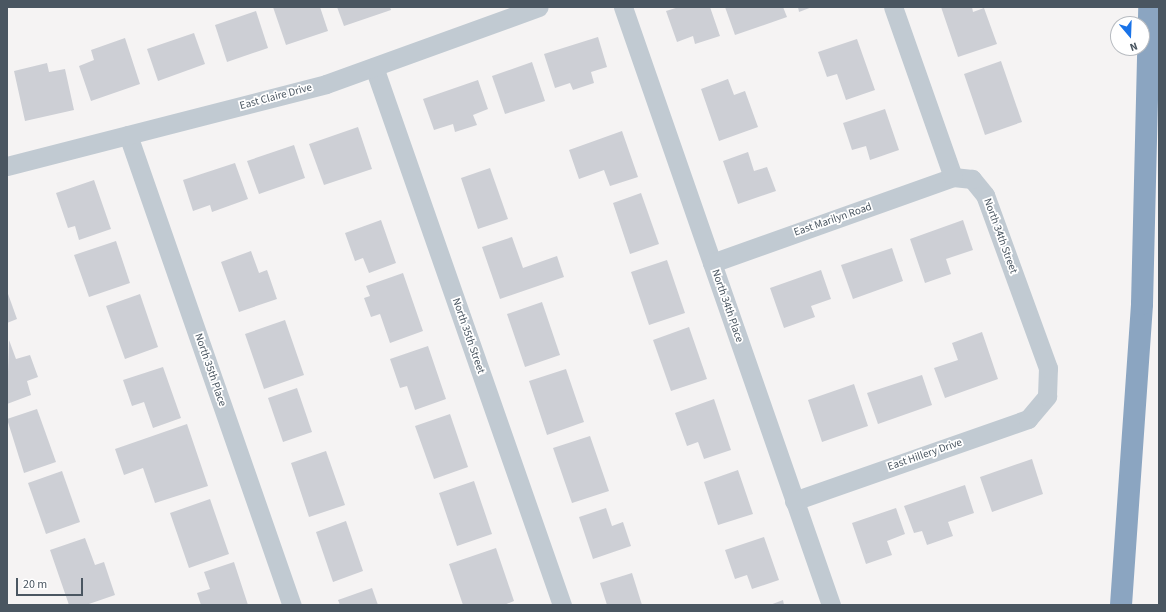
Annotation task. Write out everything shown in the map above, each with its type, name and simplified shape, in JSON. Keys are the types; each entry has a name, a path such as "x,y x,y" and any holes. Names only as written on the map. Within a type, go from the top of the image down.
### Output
{"highway":[{"path":"1121,605 1142,304 1149,7"}],"street":[{"name":"East Claire Drive","path":"7,166 326,84 538,7"},
{"name":"North 34th Place","path":"623,7 831,605"},
{"path":"893,7 953,177"},
{"name":"North 35th Street","path":"374,67 562,605"},
{"name":"North 35th Place","path":"128,135 292,605"},
{"name":"East Marilyn Road","path":"712,263 953,177"},
{"name":"North 34th Street","path":"953,177 972,179 985,195 1048,368 1047,396"},
{"name":"East Hillery Drive","path":"794,501 1028,419 1047,396"}],"building":[{"path":"273,7 320,7 328,31 286,45"},
{"path":"337,7 390,7 391,10 344,26"},
{"path":"679,7 710,7 720,36 695,44 693,36 677,42 666,11"},
{"path":"725,7 783,7 787,17 735,35"},
{"path":"798,7 812,7 799,12"},
{"path":"941,7 972,7 973,12 984,8 997,44 958,57"},
{"path":"256,11 268,48 227,62 215,25"},
{"path":"194,33 205,64 158,81 147,49"},
{"path":"598,37 607,67 591,72 594,83 573,90 570,83 555,88 544,54"},
{"path":"125,38 140,84 91,101 79,66 94,60 91,50"},
{"path":"857,39 875,90 846,100 837,74 827,77 818,52"},
{"path":"1001,61 1022,122 985,135 964,74"},
{"path":"532,62 545,101 505,114 492,76"},
{"path":"47,63 49,72 65,69 74,110 25,121 14,71"},
{"path":"728,79 734,95 745,91 758,127 719,141 701,89"},
{"path":"478,80 488,109 473,115 477,125 455,132 453,124 434,130 423,99"},
{"path":"885,109 899,150 870,160 866,146 852,150 843,123"},
{"path":"358,127 372,169 324,185 309,144"},
{"path":"622,131 638,177 610,186 604,170 579,179 569,150"},
{"path":"294,145 305,178 259,194 247,161"},
{"path":"748,152 754,171 767,167 776,191 738,204 723,161"},
{"path":"235,163 248,199 212,212 210,205 193,211 183,180"},
{"path":"490,168 508,219 478,229 461,178"},
{"path":"94,180 111,229 79,240 75,226 68,228 56,193"},
{"path":"641,193 659,244 630,254 613,203"},
{"path":"381,220 396,263 369,273 363,258 355,261 345,233"},
{"path":"963,220 973,250 946,259 951,274 925,283 910,239"},
{"path":"512,237 523,268 557,256 564,277 500,299 482,247"},
{"path":"116,241 130,283 89,297 74,255"},
{"path":"892,248 903,281 853,299 841,265"},
{"path":"251,251 259,273 267,270 277,299 239,312 221,262"},
{"path":"667,260 685,313 649,325 631,272"},
{"path":"821,270 831,299 811,306 815,317 784,328 770,288"},
{"path":"403,273 423,331 390,343 380,314 371,317 364,298 370,296 366,286"},
{"path":"7,291 17,319 7,323"},
{"path":"140,294 158,347 125,359 106,306"},
{"path":"542,302 560,355 525,367 507,314"},
{"path":"285,320 304,375 264,389 245,334"},
{"path":"689,327 707,379 671,391 653,340"},
{"path":"982,332 998,379 945,398 934,368 958,360 952,343"},
{"path":"9,340 16,359 30,355 38,377 27,381 31,395 7,404"},
{"path":"428,346 446,399 415,410 407,386 400,388 390,359"},
{"path":"163,367 181,418 153,428 144,402 132,406 123,380"},
{"path":"566,369 584,422 547,435 529,381"},
{"path":"922,375 932,405 878,424 867,393"},
{"path":"854,384 868,426 822,442 808,400"},
{"path":"297,388 312,432 283,442 268,398"},
{"path":"714,399 731,450 704,459 698,442 687,446 675,413"},
{"path":"37,409 56,462 24,473 7,419"},
{"path":"450,414 468,467 434,479 415,426"},
{"path":"187,424 208,486 155,503 143,468 124,475 115,449"},
{"path":"590,436 609,491 572,503 553,448"},
{"path":"326,451 345,505 309,517 291,463"},
{"path":"1032,459 1043,494 992,512 980,477"},
{"path":"738,470 753,514 718,525 704,482"},
{"path":"62,471 80,522 46,534 28,483"},
{"path":"474,481 492,534 457,546 439,493"},
{"path":"965,485 974,513 948,522 953,536 927,545 922,531 914,533 904,506"},
{"path":"210,499 229,554 189,568 170,513"},
{"path":"606,508 612,526 623,522 631,546 593,559 579,517"},
{"path":"896,508 905,534 887,541 892,555 866,564 852,523"},
{"path":"346,521 363,571 333,582 316,532"},
{"path":"764,537 779,580 752,589 747,575 735,579 725,550"},
{"path":"85,538 95,565 104,562 115,595 86,605 69,605 50,550"},
{"path":"496,548 514,601 504,605 463,605 449,564"},
{"path":"234,562 248,605 201,605 197,593 210,589 204,572"},
{"path":"632,573 642,605 607,605 600,583"},
{"path":"372,588 378,605 340,605 338,600"},
{"path":"783,600 784,605 770,605"}]}
